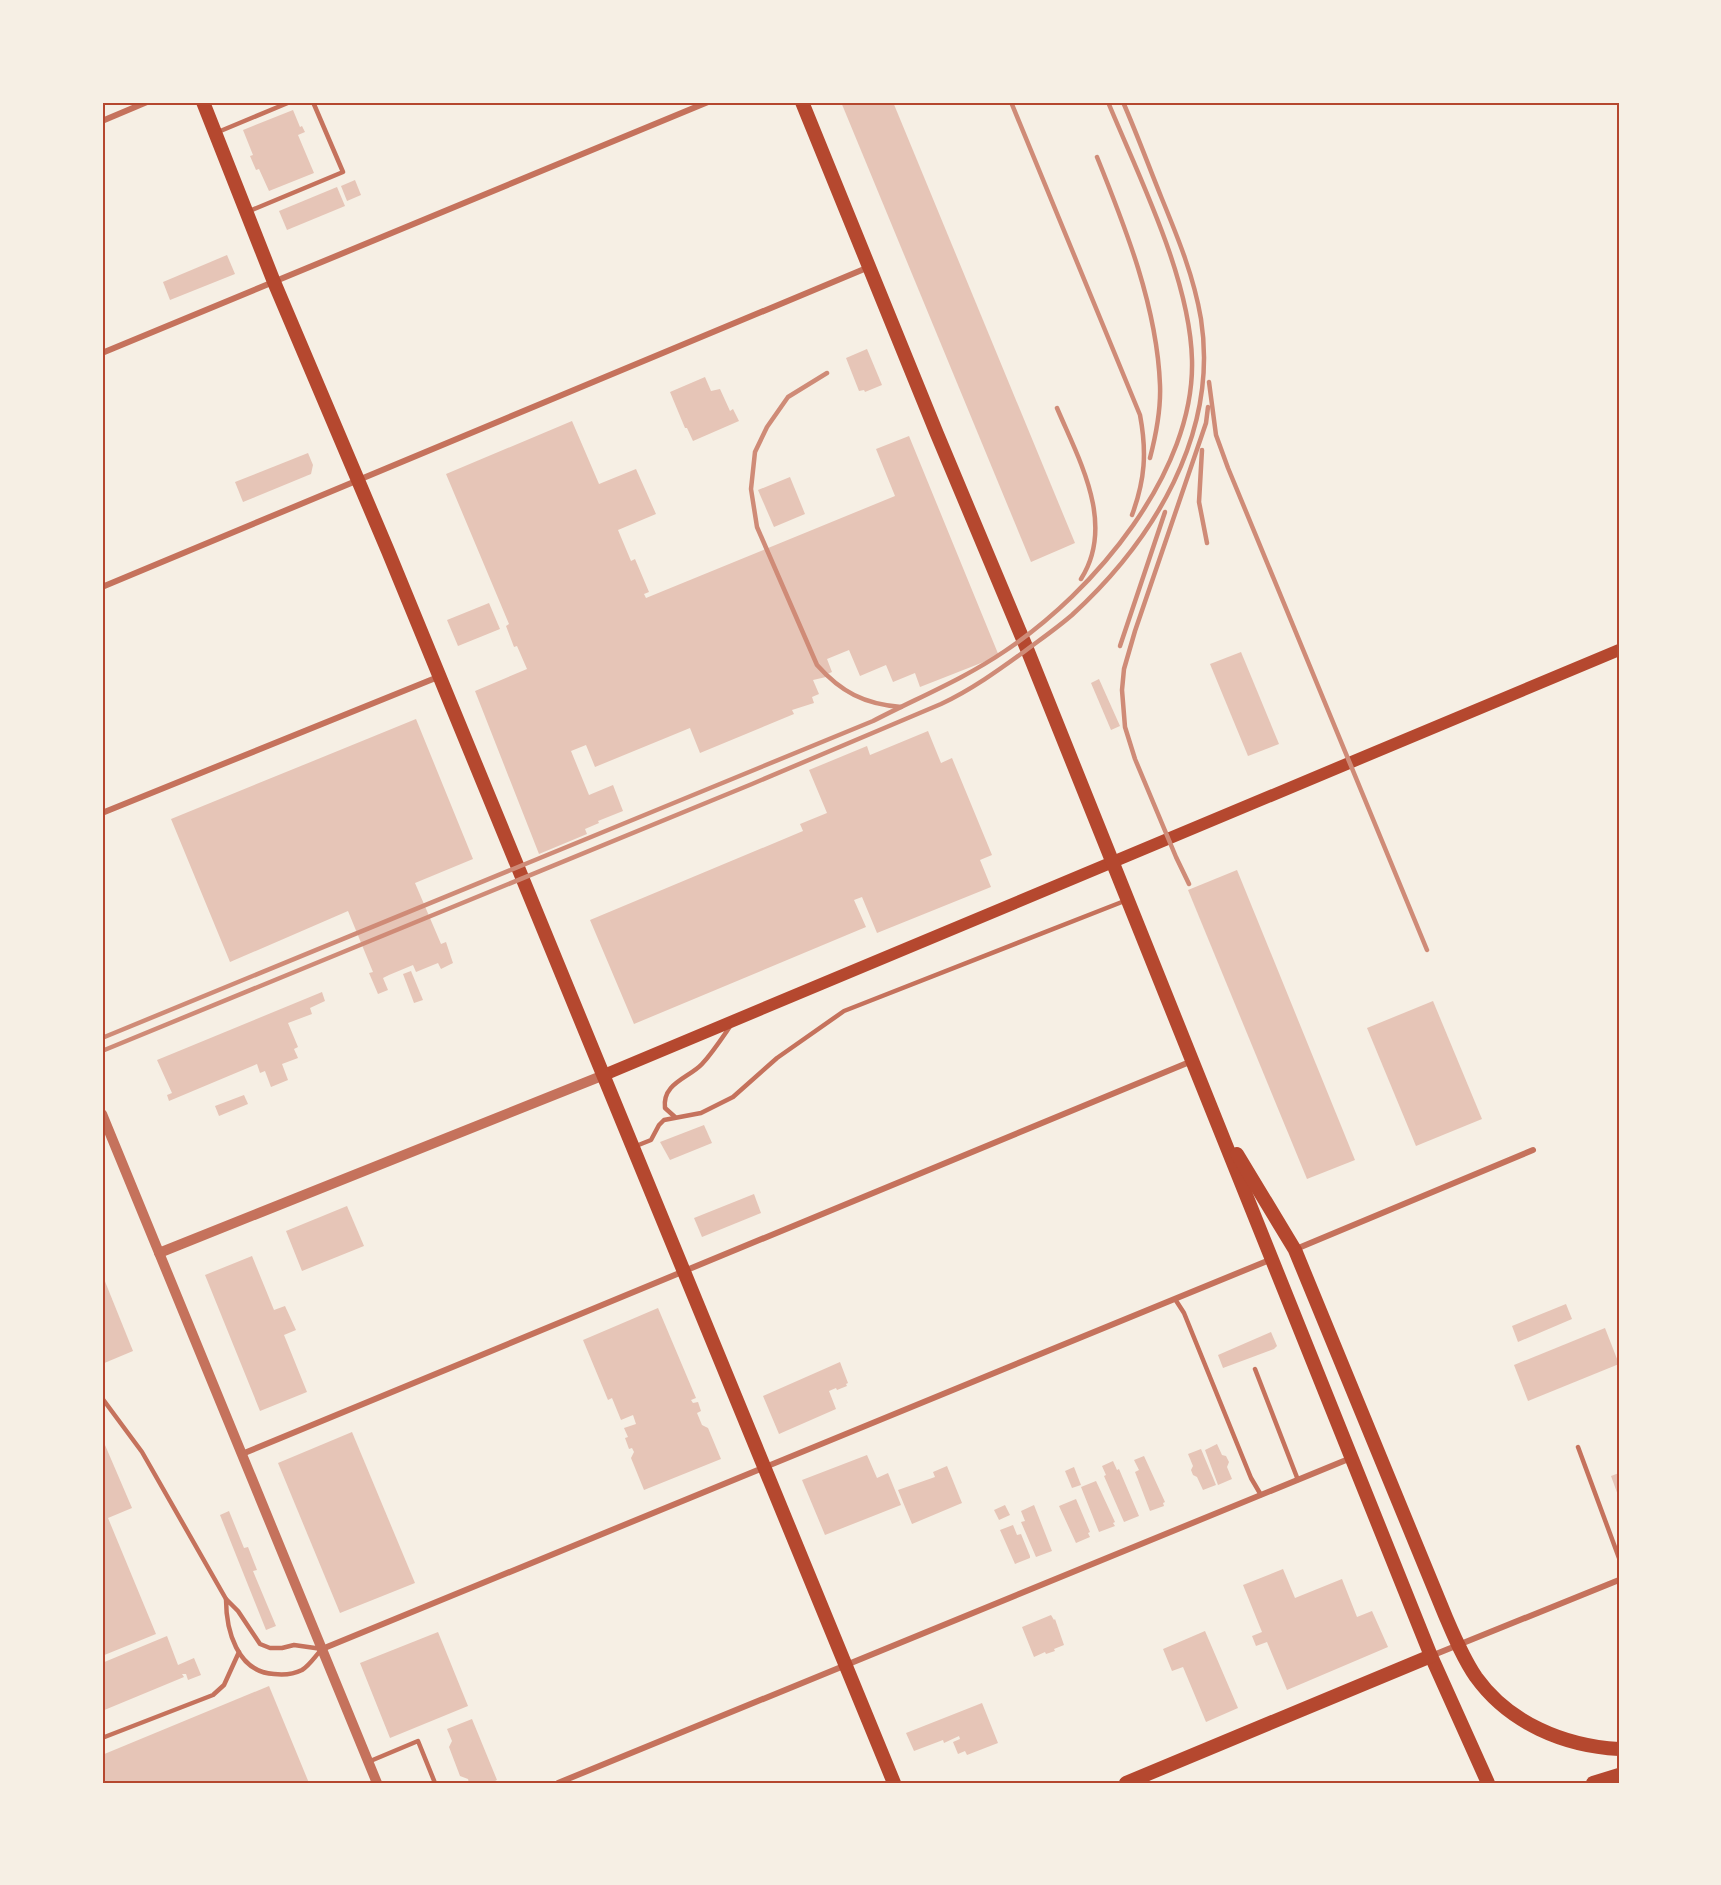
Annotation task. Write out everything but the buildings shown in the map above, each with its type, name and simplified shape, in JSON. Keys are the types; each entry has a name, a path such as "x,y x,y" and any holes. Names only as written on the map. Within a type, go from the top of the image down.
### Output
{"main road":[{"path":"202,102 274,282 531,898 894,1783"},
{"path":"802,102 1193,1060 1431,1656 1488,1783"},
{"path":"604,1075 765,1010 1619,650"},
{"path":"1217,1120 1295,1250 1433,1586 1461,1651 1476,1676 1498,1701 1551,1735 1590,1746 1619,1749"},
{"path":"1126,1783 1431,1656"},
{"path":"1593,1783 1619,1775"}],"street":[{"path":"102,121 147,102"},
{"path":"102,353 708,102"},
{"path":"102,587 869,267"},
{"path":"102,813 438,677"},
{"path":"242,1454 1193,1060"},
{"path":"159,1253 604,1075"},
{"path":"102,1114 377,1783"},
{"path":"1295,1250 1533,1150"},
{"path":"322,1649 1272,1259"},
{"path":"558,1783 1351,1458"},
{"path":"1431,1656 1619,1580"}],"lane":[{"path":"215,133 290,102"},
{"path":"247,213 343,172 314,102"},
{"path":"633,1147 651,1140 664,1120 701,1113 733,1097 777,1058 844,1011 1128,900"},
{"path":"675,1117 665,1108 666,1096 681,1078 694,1071 705,1060 732,1023"},
{"path":"1175,1299 1184,1313 1251,1478 1261,1496"},
{"path":"1255,1369 1298,1480"},
{"path":"102,1398 142,1452 226,1599 238,1611 260,1644 270,1648 294,1645 322,1649"},
{"path":"1578,1447 1619,1558"},
{"path":"226,1599 226,1615 232,1638 238,1652 248,1665 269,1674 281,1675 303,1669 322,1649"},
{"path":"102,1738 213,1695 224,1685 238,1652"},
{"path":"368,1762 418,1741 435,1783"}],"railway":[{"path":"1011,102 1140,415 1144,441 1144,466 1140,490 1132,515"},
{"path":"102,1038 873,721 957,679 1005,651 1039,626 1072,596 1104,563 1133,525 1158,486 1177,444 1188,402 1192,360 1189,328 1173,262 1148,195 1108,102"},
{"path":"102,1051 941,704 995,672 1072,615 1102,586 1129,554 1153,519 1174,482 1189,444 1200,403 1204,362 1201,319 1194,288 1180,243 1123,102"},
{"path":"1097,157 1129,240 1153,327 1158,356 1160,394 1158,422 1150,458"},
{"path":"827,373 788,397 767,427 755,452 751,489 757,527 817,665 835,683 854,695 864,700 901,707"},
{"path":"1209,382 1216,435 1228,468 1427,950"},
{"path":"1189,884 1135,759 1125,727 1122,690 1124,669 1135,631 1206,423 1208,407"},
{"path":"1057,408 1083,470 1095,514 1095,536 1091,558 1081,579"},
{"path":"1202,450 1199,502 1207,543"},
{"path":"1120,646 1165,512"}]}
